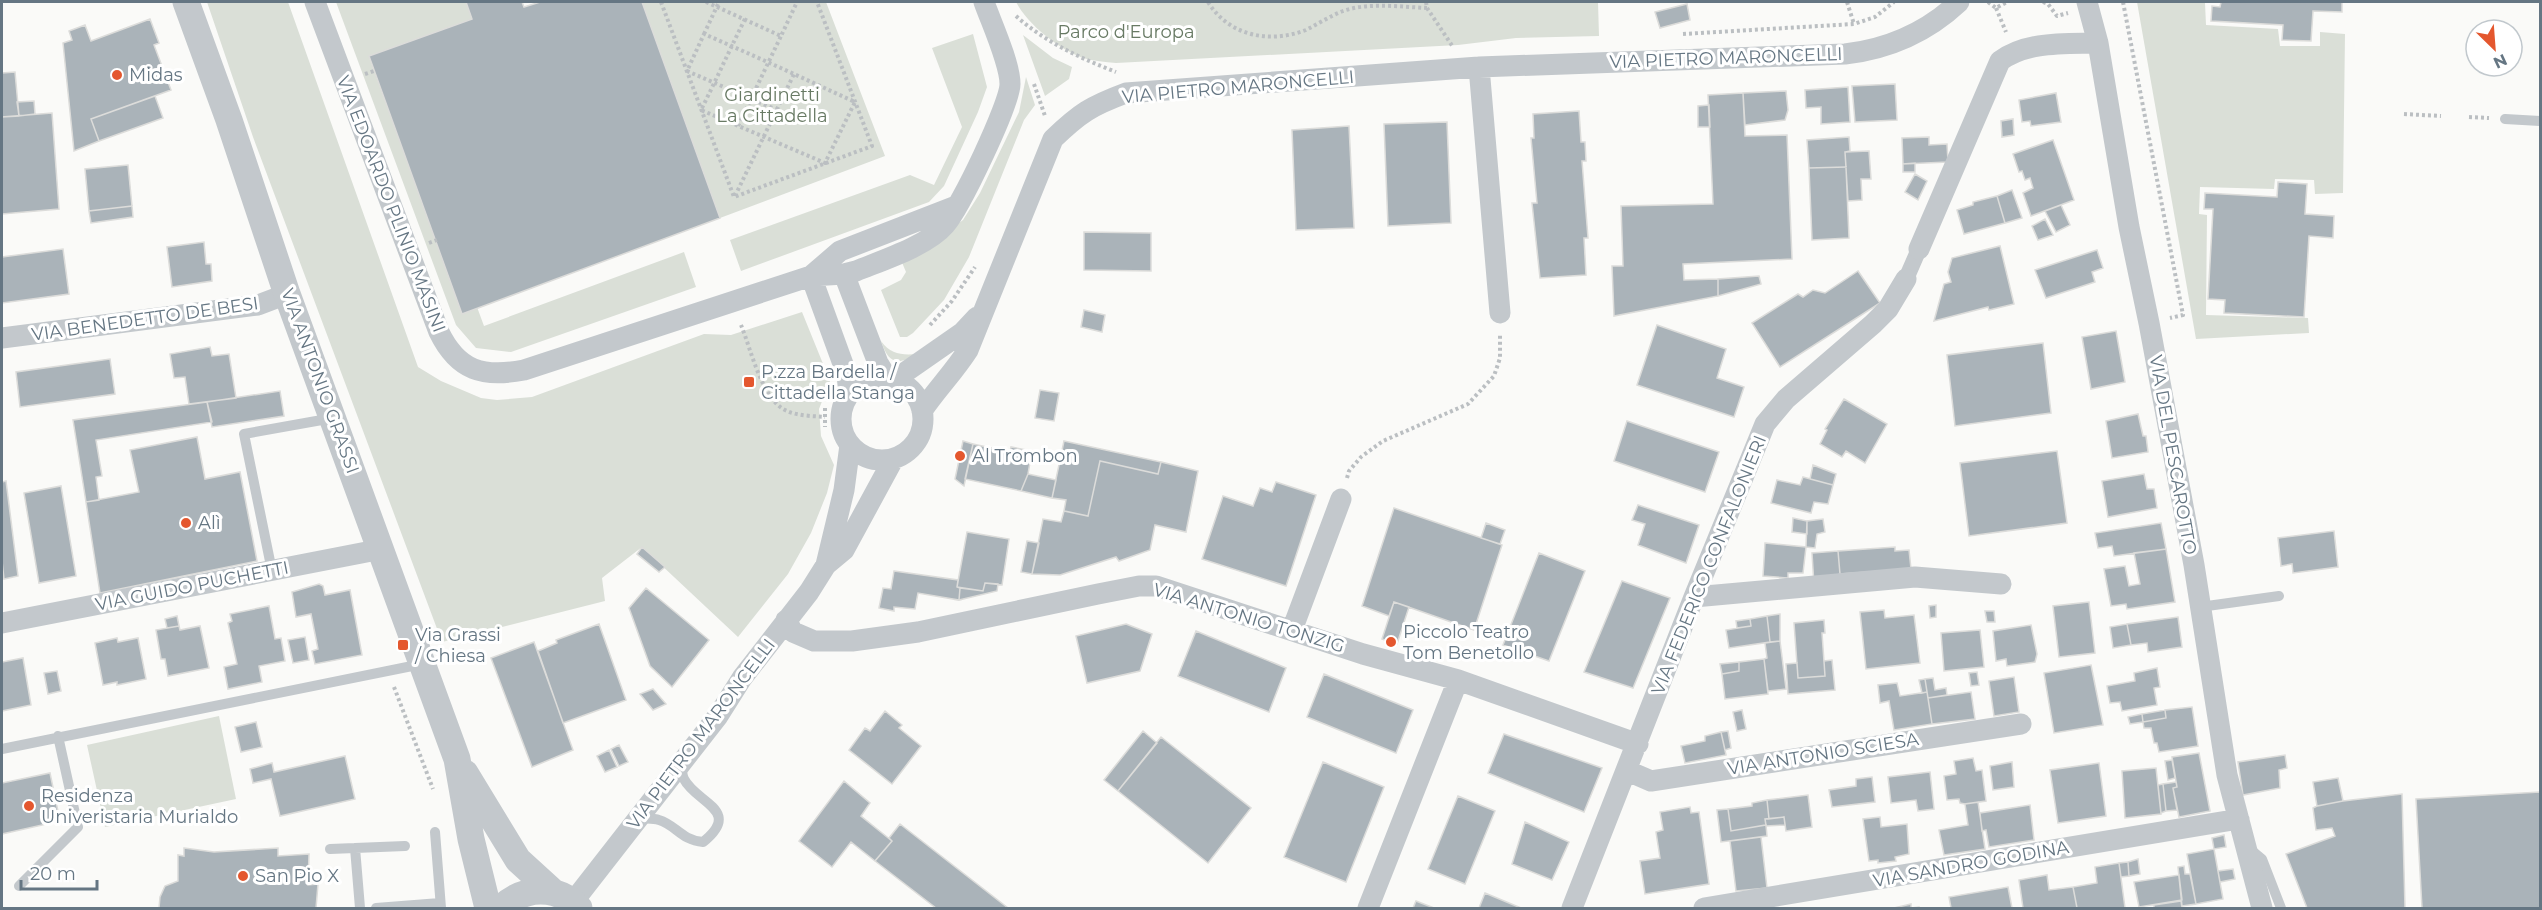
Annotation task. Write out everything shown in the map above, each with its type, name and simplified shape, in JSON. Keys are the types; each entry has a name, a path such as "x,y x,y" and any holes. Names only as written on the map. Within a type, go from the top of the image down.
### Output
{"street":[{"name":"VIA ANTONIO GRASSI","path":"186,2 229,120 287,294 457,759 471,839 488,909"},
{"name":"VIA EDOARDO PLINIO MASINI","path":"315,2 439,332 446,346 458,360 469,367 492,374 524,370 811,276 844,274 890,257 927,239 945,225 969,184 1005,105 1010,85 1008,72 984,2"},
{"name":"VIA PIETRO MARONCELLI","path":"922,411 968,350 1053,139 1080,113 1104,101 1126,93 1479,67 1870,51 1920,32 1944,16 1959,2"},
{"name":"VIA DEL PESCAROTTO","path":"2087,2 2098,43 2129,227 2149,323 2200,607 2227,775 2262,909"},
{"name":"VIA FEDERICO CONFALONIERI","path":"1572,909 1628,771 1694,597 1765,424 1786,399 1880,316 1906,279 2000,61 2014,51 2054,44 2098,43"},
{"path":"1479,67 1500,314"},
{"path":"849,394 847,375 811,276 840,251 956,206"},
{"path":"844,274 878,363 890,379 912,392 922,411 922,426 917,440 907,451 894,458 870,458 850,445 843,433 841,420 843,406 849,394 866,381 890,379"},
{"name":"VIA BENEDETTO DE BESI","path":"2,338 258,305 287,294"},
{"name":"VIA PIETRO MARONCELLI","path":"890,379 963,332 982,313"},
{"name":"VIA PIETRO MARONCELLI","path":"826,565 844,490 850,445"},
{"name":"VIA PIETRO MARONCELLI","path":"568,901 639,818 680,765 809,592 826,565 844,550 894,458"},
{"path":"1292,630 1341,499"},
{"name":"VIA GUIDO PUCHETTI","path":"2,623 382,549"},
{"path":"1694,597 1915,577 2001,584"},
{"name":"VIA ANTONIO TONZIG","path":"786,620 794,632 814,641 852,641 918,632 1139,586 1156,586 1363,654 1458,680 1638,744"},
{"path":"1368,909 1458,680"},
{"name":"VIA ANTONIO SCIESA","path":"1628,771 1651,781 2021,724"},
{"name":"VIA ANTONIO GRASSI","path":"457,759 518,860 568,901"},
{"name":"VIA SANDRO GODINA","path":"1704,909 2239,819"},
{"path":"501,909 516,896 525,893 568,901"}],"lane":[{"path":"2505,119 2541,121"},
{"path":"272,571 244,434 333,418"},
{"path":"2200,607 2279,597"},
{"path":"2,749 422,664"},
{"path":"19,886 78,827 58,736"},
{"path":"639,818 660,820 682,837 694,841 703,842 713,834 719,824 718,814 711,804 685,780 680,765"},
{"path":"376,909 440,906 435,832"},
{"path":"2245,845 2262,859 2282,909"},
{"path":"330,849 405,846"},
{"path":"356,848 360,909"}],"path":[{"path":"661,2 734,197"},
{"path":"706,2 718,4 782,36"},
{"path":"738,126 797,2"},
{"path":"734,197 872,146 817,2"},
{"path":"1208,2 1231,28 1251,34 1284,37 1306,30 1345,10 1382,6 1427,8"},
{"path":"1426,2 1427,8 1454,47"},
{"path":"1847,2 1854,24"},
{"path":"1988,2 1996,8 2007,2"},
{"path":"2123,2 2183,315 2149,323"},
{"path":"687,71 718,4"},
{"path":"1014,14 1044,37 1081,59 1117,73 1107,77"},
{"path":"701,110 745,19"},
{"path":"704,34 855,102"},
{"path":"687,71 777,110"},
{"path":"734,197 794,74"},
{"path":"825,163 855,102"},
{"path":"1038,121 1053,109"},
{"path":"701,110 825,163"},
{"path":"2469,117 2491,118 2492,110"},
{"path":"2404,114 2441,116"},
{"path":"926,329 952,301 979,261"},
{"path":"1341,499 1348,471 1361,457 1383,441 1468,404 1494,376 1500,358 1500,314"},
{"path":"741,325 767,393 776,404 787,411 825,417"},
{"path":"825,408 825,427"},
{"path":"388,670 431,779 439,810 435,832"}],"green space":[{"path":"207,2 288,2 418,367 441,381 481,398 497,400 532,397 704,334 731,335 802,312 830,381 819,409 821,436 834,465 827,493 811,533 788,574 738,637 642,547 602,578 605,601 442,642 253,137"},
{"path":"336,2 466,2 472,19 369,57 462,313 477,307 484,326 684,252 696,287 511,352 476,348 456,325"},
{"name":"Giardinetti La Cittadella","path":"642,2 826,2 885,156 720,218"},
{"name":"Parco d'Europa","path":"1016,2 1598,2 1599,36 1516,38 1458,45 1116,63 1083,58 1064,48 1036,28"},
{"path":"2137,2 2217,2 2205,3 2206,25 2278,29 2280,46 2320,46 2320,32 2345,34 2343,193 2315,194 2314,180 2275,179 2274,189 2200,187 2199,214 2207,215 2206,315 2308,318 2309,333 2196,339"},
{"path":"973,34 987,87 944,186 929,202 741,271 730,240 910,175 934,185 962,127 932,48"},
{"path":"1023,35 1053,58 1072,67 1069,79 1045,96"},
{"path":"1026,77 1035,105 1024,120 969,257 944,300 913,333 907,337 900,337 881,290 901,280 906,272 901,260 933,242 963,220 980,193 1019,112"},
{"path":"881,341 897,353 918,354 905,360 895,361 887,355"},
{"path":"219,716 236,799 105,827 87,745"}],"building":[{"path":"466,2 522,2 524,7 540,2 642,2 720,218 462,314 369,56 472,19"},
{"path":"2221,2 2342,2 2342,12 2313,11 2311,41 2282,40 2283,25 2211,21 2212,6 2220,7"},
{"path":"1687,4 1690,20 1660,28 1655,12"},
{"path":"150,19 159,43 154,45 171,90 91,119 99,141 74,151 63,43 72,40 69,31 85,25 91,41"},
{"path":"15,72 19,116 2,117 2,73"},
{"path":"1895,84 1897,120 1855,122 1852,86"},
{"path":"1848,87 1850,122 1821,124 1821,107 1806,108 1805,90"},
{"path":"1786,91 1788,110 1785,120 1745,125 1743,93"},
{"path":"1743,93 1745,136 1787,135 1792,259 1683,264 1684,280 1718,279 1718,296 1614,316 1612,266 1623,266 1621,206 1713,204 1708,95"},
{"path":"2056,93 2061,122 2031,126 2030,121 2022,122 2019,100"},
{"path":"155,96 163,118 99,141 91,119"},
{"path":"34,101 35,114 19,116 17,102"},
{"path":"1709,105 1710,127 1698,127 1698,106"},
{"path":"1579,111 1581,142 1585,142 1586,161 1582,161 1588,238 1584,238 1586,275 1540,278 1532,203 1537,203 1531,138 1534,138 1533,114"},
{"path":"52,113 59,209 2,214 2,117"},
{"path":"2013,119 2014,135 2002,137 2001,121"},
{"path":"1447,122 1451,223 1388,226 1384,124"},
{"path":"1349,126 1354,228 1296,230 1292,130"},
{"path":"1849,137 1850,151 1845,152 1846,167 1809,168 1807,140"},
{"path":"1929,137 1929,145 1947,144 1948,162 1903,164 1902,138"},
{"path":"2053,140 2074,200 2031,216 2023,193 2033,188 2030,178 2025,180 2022,171 2019,172 2013,154"},
{"path":"1869,151 1871,179 1861,179 1862,200 1848,201 1845,152"},
{"path":"1915,163 1915,172 1903,172 1903,164"},
{"path":"128,165 132,206 89,211 85,169"},
{"path":"1846,167 1849,238 1812,240 1809,168"},
{"path":"1915,174 1927,181 1918,200 1905,192"},
{"path":"2278,182 2307,184 2305,214 2334,216 2333,238 2309,236 2304,317 2224,313 2225,300 2208,299 2213,209 2204,209 2205,193 2277,197"},
{"path":"2012,190 2022,218 2005,223 1997,196"},
{"path":"1997,196 2005,223 1964,234 1957,210 1973,205 1973,202"},
{"path":"2061,205 2070,225 2056,232 2045,211"},
{"path":"132,206 133,217 91,223 89,211"},
{"path":"2045,219 2053,235 2038,240 2032,226"},
{"path":"1084,232 1151,233 1151,271 1084,270"},
{"path":"204,242 206,264 211,264 212,281 172,287 167,247"},
{"path":"2000,246 2014,304 1989,310 1988,307 1934,321 1944,284 1951,282 1948,272 1952,258"},
{"path":"63,249 69,294 2,303 2,257"},
{"path":"2097,250 2103,268 2092,272 2095,282 2046,298 2035,270"},
{"path":"1858,271 1880,303 1780,367 1752,323 1798,294 1803,297 1813,290 1825,293"},
{"path":"1759,276 1761,284 1718,296 1718,279"},
{"path":"1084,310 1105,315 1102,332 1081,327"},
{"path":"1657,325 1726,349 1717,378 1744,387 1734,417 1637,385"},
{"path":"2116,331 2125,382 2091,389 2082,337"},
{"path":"2043,343 2051,413 1955,426 1947,355"},
{"path":"210,347 212,356 229,354 236,398 189,404 185,377 174,378 170,354"},
{"path":"110,359 115,394 20,407 16,372"},
{"path":"1040,390 1059,393 1054,421 1035,418"},
{"path":"280,391 284,416 212,427 207,402"},
{"path":"1844,399 1887,424 1865,463 1846,451 1842,457 1820,444 1827,430 1825,429"},
{"path":"207,402 212,422 96,440 102,476 96,477 99,500 86,502 73,420"},
{"path":"2138,414 2143,436 2146,436 2148,452 2112,458 2106,421"},
{"path":"1627,421 1719,452 1705,492 1614,461"},
{"path":"197,437 205,479 240,472 257,561 100,593 86,502 139,492 130,450"},
{"path":"963,441 973,444 964,486 955,479"},
{"path":"1064,441 1161,462 1158,474 1100,461 1088,516 1064,511 1066,500 1052,498"},
{"path":"973,444 1010,452 1011,447 1032,451 1028,474 1021,491 965,479"},
{"path":"2057,451 2067,523 1969,536 1960,463"},
{"path":"1100,461 1158,474 1161,462 1198,471 1186,532 1155,525 1150,550 1119,561 1116,557 1060,575 1032,574 1043,519 1061,522 1064,511 1088,516"},
{"path":"1813,465 1836,474 1833,485 1810,479"},
{"path":"1028,474 1056,480 1052,498 1021,491"},
{"path":"2144,474 2147,489 2154,489 2157,508 2108,517 2102,481"},
{"path":"1803,477 1833,485 1828,504 1814,502 1811,513 1771,503 1777,480 1800,485"},
{"path":"6,481 18,576 4,579 2,482"},
{"path":"1276,482 1316,495 1286,586 1202,559 1223,496 1253,506 1260,488 1272,492"},
{"path":"61,486 76,576 39,583 24,493"},
{"path":"1638,505 1699,525 1686,563 1638,545 1645,524 1632,520"},
{"path":"1394,508 1502,545 1474,630 1394,602 1389,616 1362,606"},
{"path":"1793,518 1807,521 1807,534 1792,532"},
{"path":"1823,519 1825,532 1817,534 1815,548 1806,547 1807,521"},
{"path":"1486,523 1505,530 1500,544 1481,538"},
{"path":"2161,523 2166,549 2114,556 2112,546 2098,548 2095,533"},
{"path":"2334,531 2338,567 2293,573 2292,564 2281,566 2278,538"},
{"path":"967,532 1009,539 1002,585 985,583 983,591 957,587"},
{"path":"1027,541 1039,543 1032,574 1021,572"},
{"path":"1765,543 1806,547 1803,573 1788,573 1788,578 1763,576"},
{"path":"642,547 665,567 659,572 637,554"},
{"path":"1895,547 1895,551 1909,550 1911,569 1840,574 1838,551"},
{"path":"2166,549 2175,602 2127,609 2126,604 2111,606 2104,569 2125,566 2129,586 2140,584 2134,553"},
{"path":"1838,551 1840,574 1814,585 1812,553"},
{"path":"1539,553 1585,571 1549,661 1503,645"},
{"path":"894,571 958,580 959,600 918,593 915,609 894,607 894,611 879,608 883,588 891,589"},
{"path":"1622,581 1670,598 1633,688 1584,672"},
{"path":"985,583 998,584 997,591 959,600 960,588 983,591"},
{"path":"319,584 323,586 325,595 350,590 362,655 315,664 312,651 318,649 311,614 296,617 292,592"},
{"path":"646,588 709,640 672,687 650,666 629,608"},
{"path":"1394,602 1409,607 1397,644 1382,639"},
{"path":"2089,602 2095,653 2059,657 2053,606"},
{"path":"1936,605 1936,617 1930,618 1929,606"},
{"path":"269,606 275,639 281,638 285,661 259,666 262,682 228,689 224,667 237,664 228,623 232,621 230,614"},
{"path":"1884,610 1885,618 1914,615 1920,663 1866,669 1860,612"},
{"path":"1985,611 1994,611 1995,622 1987,622"},
{"path":"1780,614 1780,641 1770,642 1767,616"},
{"path":"177,616 179,626 167,628 165,619"},
{"path":"1767,616 1770,642 1729,648 1726,630 1751,626 1750,619"},
{"path":"2178,617 2182,647 2148,652 2147,643 2131,645 2127,624"},
{"path":"1750,619 1751,626 1737,628 1736,621"},
{"path":"1824,620 1825,633 1822,633 1825,676 1798,678 1794,623"},
{"path":"599,624 626,700 563,723 538,651 557,643 556,640"},
{"path":"1126,624 1152,634 1140,671 1087,683 1076,636"},
{"path":"2127,624 2131,645 2113,648 2110,627"},
{"path":"2031,625 2037,654 2035,662 2007,666 2006,659 1996,661 1993,631"},
{"path":"179,626 180,630 200,626 209,668 168,676 165,659 161,659 156,630"},
{"path":"1980,630 1984,667 1944,671 1941,633"},
{"path":"1196,631 1286,668 1269,712 1178,676"},
{"path":"305,637 309,660 293,663 288,640"},
{"path":"117,638 118,642 138,638 146,679 117,685 117,682 103,685 95,643"},
{"path":"1780,641 1786,689 1768,691 1764,659 1767,658 1765,643"},
{"path":"534,642 573,750 532,767 491,658"},
{"path":"23,658 31,705 2,711 2,662"},
{"path":"1764,659 1768,694 1725,699 1722,674 1739,671 1739,662"},
{"path":"1832,660 1835,690 1788,694 1786,664 1797,663 1798,678 1825,676 1824,661"},
{"path":"1739,662 1739,671 1722,674 1720,664"},
{"path":"2091,665 2103,725 2054,733 2044,673"},
{"path":"2157,668 2160,687 2154,688 2157,705 2122,711 2120,702 2110,703 2107,686 2135,681 2134,673"},
{"path":"57,671 61,691 48,694 44,673"},
{"path":"1977,672 1979,685 1971,686 1969,673"},
{"path":"1324,674 1413,710 1396,753 1307,717"},
{"path":"2014,677 2019,712 1994,716 1989,681"},
{"path":"1933,678 1935,690 1946,688 1947,695 1928,698 1925,679"},
{"path":"1925,679 1927,692 1922,693 1919,680"},
{"path":"1897,683 1900,696 1927,692 1932,724 1894,730 1889,701 1880,703 1878,685"},
{"path":"653,689 666,704 653,710 640,694"},
{"path":"1971,692 1975,719 1932,724 1928,698"},
{"path":"2192,707 2198,746 2159,752 2157,743 2154,743 2151,728 2144,728 2143,722 2166,718 2165,710"},
{"path":"1742,710 1746,729 1737,731 1733,712"},
{"path":"2165,710 2166,718 2143,722 2142,714"},
{"path":"885,711 902,725 899,728 921,746 892,784 849,750 865,728 870,731"},
{"path":"2142,714 2143,722 2130,724 2128,717"},
{"path":"256,722 262,747 241,752 235,727"},
{"path":"1143,731 1157,743 1118,791 1104,780"},
{"path":"1728,731 1731,748 1725,750 1721,732"},
{"path":"1721,732 1726,755 1685,763 1681,746 1705,741 1705,736"},
{"path":"1504,734 1602,768 1584,812 1488,773"},
{"path":"1161,737 1251,808 1208,863 1118,791"},
{"path":"619,745 628,762 619,766 611,749"},
{"path":"609,750 617,767 605,772 597,756"},
{"path":"2199,753 2210,811 2179,817 2173,788 2177,787 2172,757"},
{"path":"2285,755 2287,768 2279,770 2280,788 2243,795 2238,762"},
{"path":"345,756 355,799 280,816 271,779 253,783 250,769 272,763 274,772"},
{"path":"1973,758 1976,771 1982,770 1986,801 1965,804 1960,803 1959,799 1947,800 1944,776 1956,774 1954,761"},
{"path":"2172,760 2175,778 2168,780 2165,761"},
{"path":"1323,762 1384,787 1346,882 1284,857"},
{"path":"2012,762 2014,787 1993,790 1990,766"},
{"path":"2099,763 2106,816 2058,823 2050,770"},
{"path":"2156,768 2161,814 2125,818 2122,771"},
{"path":"1930,772 1934,809 1918,811 1916,800 1891,803 1888,777"},
{"name":"Residenza Univeristaria Murialdo","path":"50,773 60,821 2,834 2,783"},
{"path":"1872,777 1875,802 1832,807 1829,790 1856,786 1856,779"},
{"path":"2338,778 2343,801 2317,806 2313,782"},
{"path":"844,781 870,803 861,816 892,841 875,861 851,842 832,867 799,841"},
{"path":"2176,782 2177,787 2173,788 2177,810 2166,811 2163,784"},
{"path":"2163,784 2166,811 2161,813 2158,785"},
{"path":"2540,792 2540,908 2422,908 2416,799"},
{"path":"2402,794 2405,908 2307,908 2286,854 2335,836 2332,828 2316,830 2313,808 2343,801"},
{"path":"1808,795 1812,827 1786,831 1784,817 1769,819 1767,800"},
{"path":"1458,796 1495,811 1465,884 1428,869"},
{"path":"1767,800 1769,819 1765,819 1766,825 1731,831 1728,809 1752,806 1752,803"},
{"path":"1978,802 1985,849 1944,855 1939,830 1968,825 1965,804"},
{"path":"2030,805 2034,840 1989,847 1986,830 1982,831 1980,813"},
{"path":"1690,807 1691,813 1699,812 1709,884 1645,894 1640,861 1660,858 1656,832 1663,830 1660,812"},
{"path":"1728,809 1731,831 1766,825 1767,836 1721,842 1717,810"},
{"path":"1784,817 1785,825 1766,826 1765,819"},
{"path":"1880,817 1881,827 1907,824 1909,854 1895,857 1896,861 1878,863 1878,860 1869,861 1863,819"},
{"path":"1525,822 1569,842 1552,880 1512,864"},
{"path":"900,824 1008,908 936,908 875,861 892,841 889,838"},
{"path":"2224,835 2226,847 2214,849 2212,838"},
{"path":"1761,837 1767,888 1736,891 1730,841"},
{"name":"San Pio X","path":"184,848 214,852 278,848 278,856 309,854 308,885 318,884 316,908 159,908 160,897 165,886 178,881 178,855 184,856"},
{"path":"2214,849 2223,899 2196,904 2187,854"},
{"path":"2138,859 2140,874 2129,876 2128,862"},
{"path":"2128,862 2129,876 2121,877 2119,863"},
{"path":"2119,863 2125,908 2077,908 2073,887 2097,883 2095,867"},
{"path":"2184,866 2185,874 2190,874 2196,904 2182,906 2178,867"},
{"path":"2233,869 2235,879 2220,882 2218,871"},
{"path":"2047,875 2049,890 2073,887 2077,908 2023,908 2019,880"},
{"path":"2179,875 2182,900 2139,907 2134,882"},
{"path":"2008,887 2012,908 1951,908 1949,897"},
{"path":"1485,893 1521,908 1479,908"},
{"path":"1416,901 1434,908 1413,908"},
{"path":"2181,901 2182,908 2154,908 2154,905"},
{"path":"1911,904 1911,908 1894,908"}],"place":[{"name":"Midas","path":"117,75"},
{"name":"P.zza Bardella / Cittadella Stanga","path":"749,382"},
{"name":"Al Trombon","path":"960,456"},
{"name":"Alì","path":"186,523"},
{"name":"Piccolo Teatro Tom Benetollo","path":"1391,642"},
{"name":"Via Grassi / Chiesa","path":"403,645"},
{"name":"Residenza Univeristaria Murialdo","path":"29,806"},
{"name":"San Pio X","path":"243,876"}]}
